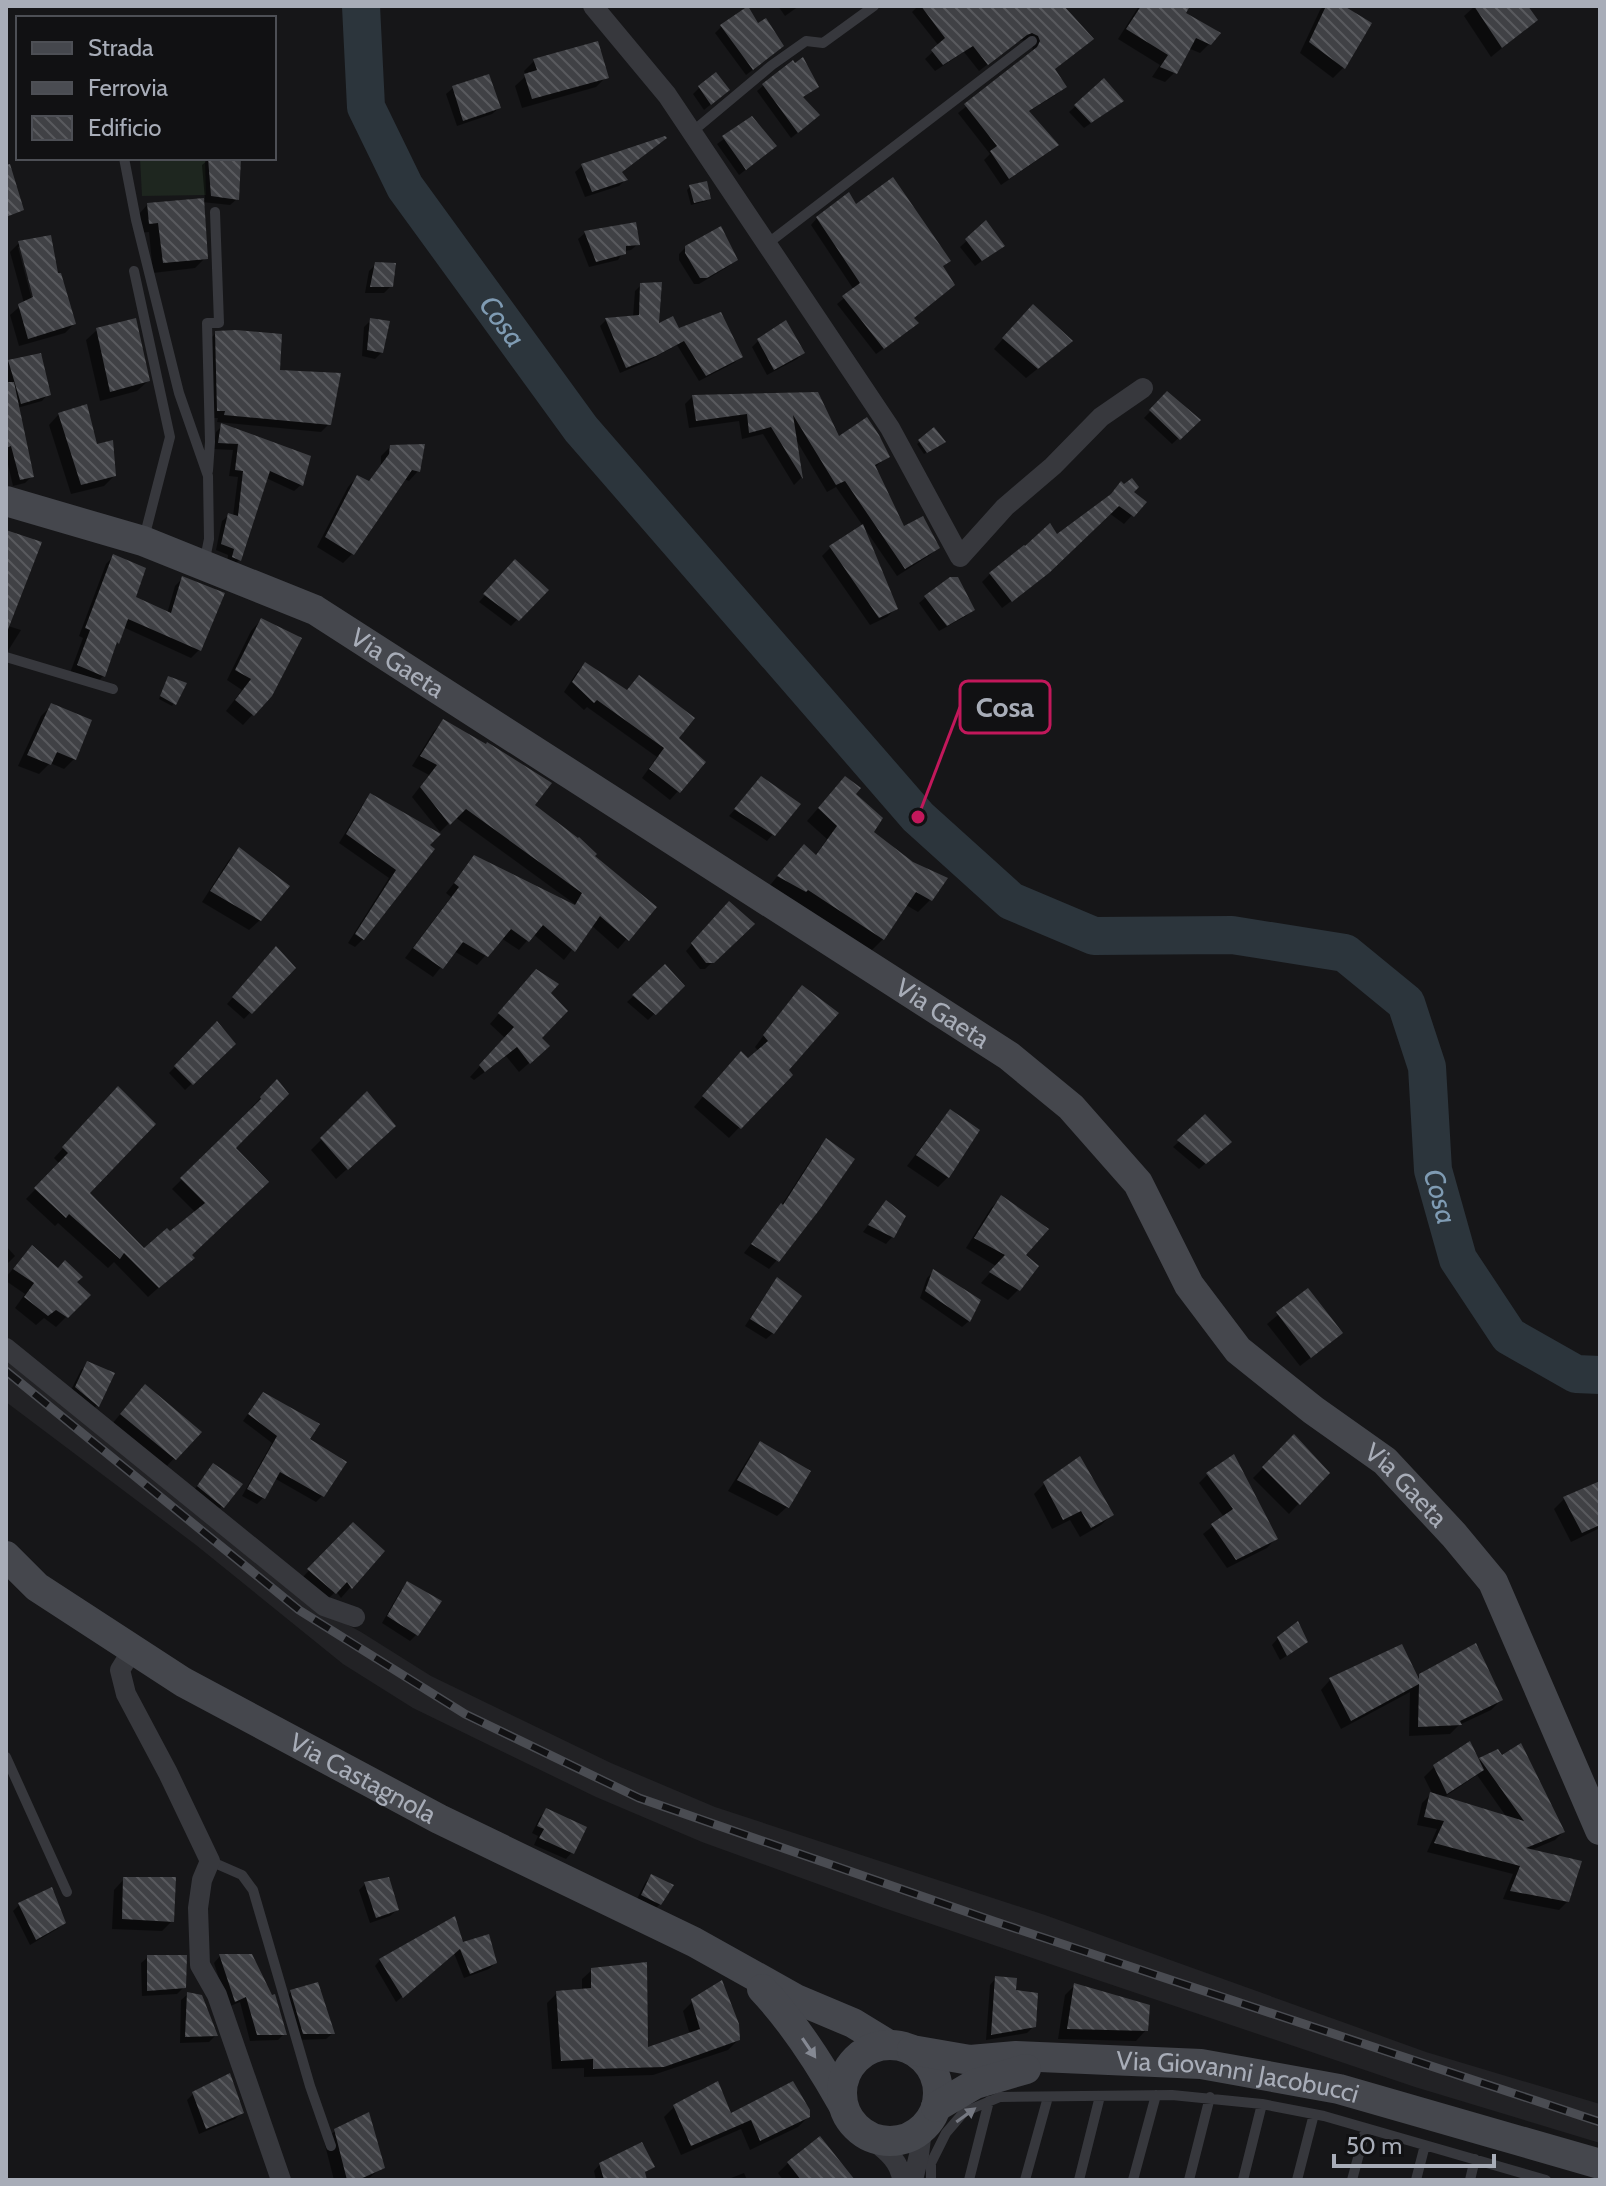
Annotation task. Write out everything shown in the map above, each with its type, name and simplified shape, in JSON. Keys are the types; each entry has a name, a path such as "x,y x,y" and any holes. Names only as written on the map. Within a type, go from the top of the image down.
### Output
{"main road":[{"name":"Via Gaeta","path":"6,501 143,541 315,610 1009,1056 1071,1107 1138,1183 1189,1285 1238,1350 1313,1410 1385,1461 1493,1582 1600,1830"},
{"name":"Via Castagnola","path":"6,1556 37,1587 183,1682 439,1819 680,1935 796,1999 853,2023 900,2048"},
{"path":"741,1967 786,2016 823,2070 847,2118 857,2130 870,2138 884,2142 911,2137 929,2118 975,2084 1059,2059"},
{"path":"842,2103 841,2089 852,2063 862,2053 875,2047 970,2060 1016,2056 1059,2059"},
{"path":"900,2048 923,2058 937,2081 938,2094 929,2118"},
{"name":"Via Giovanni Jacobucci","path":"1059,2059 1201,2064 1339,2089 1600,2164"}],"street":[{"path":"593,6 667,95 890,428 960,557 1005,507 1053,466 1101,417 1143,388"},
{"path":"6,1348 324,1606 355,1617"},
{"path":"133,1649 120,1670 126,1694 210,1861 202,1880 198,1908 200,1965 217,1995 281,2180"},
{"path":"913,2180 929,2118"},
{"path":"870,2138 891,2156 901,2170 902,2180"}],"lane":[{"path":"692,132 772,65 806,41 823,43 874,6"},
{"path":"766,244 1032,41"},
{"path":"124,160 179,393 208,476"},
{"path":"204,567 209,539 207,323 219,323 215,212"},
{"path":"134,271 170,437 143,541"},
{"path":"6,657 113,689"},
{"path":"6,1757 67,1892"},
{"path":"210,1861 242,1875 253,1890 310,2086 331,2146"},
{"path":"1133,2180 1156,2095"},
{"path":"931,2180 931,2163 946,2133 964,2112 989,2101 1000,2097 1156,2095 1210,2097 1314,2114 1475,2159 1525,2177 1546,2180"},
{"path":"1079,2180 1100,2096"},
{"path":"1025,2180 1048,2097"},
{"path":"1189,2180 1210,2097"},
{"path":"969,2180 989,2101"},
{"path":"1243,2180 1262,2104"},
{"path":"1297,2180 1314,2114"},
{"path":"1352,2180 1366,2128"},
{"path":"1416,2180 1425,2145"},
{"path":"1470,2180 1475,2159"}],"shaded area":[{"path":"140,160 205,160 206,195 142,196"},
{"path":"6,1356 258,1565 333,1617 431,1676 611,1763 715,1807 1045,1915 1426,2052 1600,2104 1600,2143 1415,2087 884,1908 702,1842 596,1797 413,1708 343,1664 196,1545 6,1402"}],"building":[{"path":"748,6 758,23 766,18 784,46 753,70 720,25"},
{"path":"921,6 1064,6 1094,39 1055,69 1067,87 1029,111 1059,145 1009,179 990,151 997,146 964,104 1037,47 1040,41 1038,36 1032,33 1027,35 988,65 973,46 943,65 931,50 945,38"},
{"path":"1141,6 1190,6 1186,13 1221,33 1211,45 1196,38 1177,74 1160,67 1168,55 1126,29"},
{"path":"1326,6 1344,6 1372,23 1345,69 1309,42"},
{"path":"1474,6 1528,6 1538,20 1502,48"},
{"path":"598,41 609,78 532,99 524,74 537,70 533,59"},
{"path":"803,57 819,87 803,97 820,115 798,133 762,84 793,60 795,63"},
{"path":"716,72 730,90 711,105 698,86"},
{"path":"489,74 501,108 463,121 452,86"},
{"path":"1104,78 1124,101 1091,123 1074,105"},
{"path":"752,116 777,146 746,170 722,136"},
{"path":"665,136 667,138 622,172 628,180 592,192 581,164"},
{"path":"208,160 241,160 239,200 211,196"},
{"path":"10,164 24,210 6,217 6,165"},
{"path":"893,177 951,261 943,266 955,285 914,318 919,323 884,349 842,296 860,283 816,217 849,192 856,204"},
{"path":"707,181 711,199 694,203 689,185"},
{"path":"204,198 208,259 163,263 158,223 149,224 147,203"},
{"path":"986,220 1005,246 982,261 965,239"},
{"path":"636,222 640,245 626,246 626,254 596,262 584,231"},
{"path":"721,226 738,260 707,278 700,278 685,253 685,246"},
{"path":"51,235 58,273 61,273 76,324 28,339 18,304 33,297 18,241"},
{"path":"375,262 396,263 393,287 370,287"},
{"path":"662,282 659,323 673,316 679,328 721,312 743,357 706,376 684,341 626,368 605,318 639,315 640,283"},
{"path":"1033,304 1073,341 1038,369 1002,338"},
{"path":"136,318 150,381 110,392 96,328"},
{"path":"370,318 390,321 383,353 367,350"},
{"path":"786,320 805,353 774,370 757,339"},
{"path":"215,331 282,334 280,370 341,373 331,425 224,415 225,411 217,411"},
{"path":"41,353 51,395 21,404 8,360"},
{"path":"6,382 14,382 34,477 20,480 11,446 6,448"},
{"path":"1167,391 1201,420 1180,440 1149,410"},
{"path":"818,392 839,436 867,417 890,457 875,465 904,526 923,516 940,548 905,569 845,481 836,485 793,415 803,479 771,427 749,433 747,414 696,421 692,395"},
{"path":"87,404 97,444 113,440 116,476 81,485 58,413"},
{"path":"221,423 311,456 303,486 270,471 241,561 232,557 234,549 221,544 228,513 238,516 243,471 235,470 238,444 218,443"},
{"path":"934,427 946,442 927,453 918,440"},
{"path":"425,444 420,472 412,470 354,555 325,537 357,475 369,481 389,454 390,445"},
{"path":"1132,478 1139,487 1134,492 1147,502 1134,517 1119,506 1049,573 1012,602 989,573 1050,523 1057,534 1111,494 1121,481 1124,484"},
{"path":"863,524 898,609 879,618 829,546"},
{"path":"6,530 42,542 7,632 6,632"},
{"path":"113,554 146,568 136,597 171,613 182,576 225,593 201,651 128,619 105,677 77,665 90,630 85,628"},
{"path":"515,559 549,590 519,621 483,594"},
{"path":"950,577 958,577 975,610 947,626 924,596"},
{"path":"261,618 302,638 272,696 254,716 235,700 251,679 235,670"},
{"path":"585,662 627,690 639,675 695,718 679,738 706,762 680,793 649,769 664,748 597,700 594,703 572,682"},
{"path":"168,676 187,683 176,705 160,696"},
{"path":"51,703 92,720 76,760 57,752 51,765 27,755"},
{"path":"443,719 487,742 552,783 535,805 579,837 597,854 595,856 657,907 629,941 600,916 575,952 543,925 529,942 511,929 488,957 463,942 443,969 413,948 459,887 454,883 474,855 575,905 582,893 466,809 450,825 420,787 437,765 420,756"},
{"path":"761,776 801,804 775,836 734,809"},
{"path":"845,776 861,788 856,794 883,818 874,832 913,862 948,878 932,901 916,892 884,940 808,890 806,892 777,876 804,844 816,855 837,826 818,808"},
{"path":"370,793 441,834 430,845 435,849 364,940 355,934 396,870 346,834"},
{"path":"239,847 290,886 261,921 210,891"},
{"path":"729,901 755,924 714,963 706,963 691,943"},
{"path":"276,946 296,968 252,1014 232,997"},
{"path":"665,964 685,986 656,1015 632,995"},
{"path":"536,969 559,984 551,993 568,1011 542,1038 550,1046 530,1064 517,1047 485,1072 479,1065 514,1027 498,1013"},
{"path":"802,985 839,1013 789,1070 793,1075 741,1129 702,1096 741,1051 748,1058 768,1041 763,1035"},
{"path":"217,1021 236,1044 193,1085 174,1066"},
{"path":"277,1079 289,1094 236,1148 269,1182 192,1255 195,1258 159,1288 124,1253 120,1259 69,1214 66,1218 34,1188 68,1153 62,1147 118,1086 156,1124 90,1193 144,1248 167,1228 170,1231 205,1203 180,1178 261,1099"},
{"path":"367,1091 396,1126 348,1170 320,1138"},
{"path":"950,1109 980,1130 949,1178 916,1155"},
{"path":"1205,1114 1232,1142 1206,1164 1177,1140"},
{"path":"826,1138 855,1159 779,1262 751,1244 781,1203 783,1205"},
{"path":"1001,1195 1049,1229 1026,1255 1039,1266 1020,1291 989,1272 1005,1255 974,1238"},
{"path":"886,1200 906,1216 894,1238 868,1225"},
{"path":"32,1245 58,1268 65,1260 83,1277 77,1282 91,1295 68,1318 56,1310 48,1316 24,1297 34,1283 13,1269"},
{"path":"933,1269 981,1300 970,1322 925,1291"},
{"path":"777,1277 802,1296 774,1334 750,1319"},
{"path":"1308,1288 1343,1333 1311,1358 1276,1312"},
{"path":"87,1361 115,1373 99,1407 75,1387"},
{"path":"145,1384 202,1432 176,1460 120,1414"},
{"path":"263,1392 320,1424 310,1439 347,1462 324,1497 280,1472 265,1499 247,1489 277,1436 248,1414"},
{"path":"1294,1434 1330,1473 1300,1505 1262,1467"},
{"path":"760,1441 811,1471 789,1508 737,1480"},
{"path":"1234,1454 1278,1539 1236,1560 1211,1524 1233,1509 1206,1473"},
{"path":"1080,1456 1114,1515 1091,1528 1081,1511 1063,1520 1043,1482"},
{"path":"213,1463 243,1484 224,1508 197,1486"},
{"path":"1600,1481 1600,1525 1582,1533 1563,1497"},
{"path":"353,1522 385,1551 352,1589 347,1582 336,1594 307,1569"},
{"path":"407,1581 442,1601 418,1636 387,1616"},
{"path":"1298,1621 1308,1642 1287,1656 1277,1637"},
{"path":"1476,1643 1503,1700 1460,1721 1462,1725 1418,1727 1419,1684 1351,1721 1329,1678 1402,1644 1419,1679 1419,1674"},
{"path":"1470,1741 1484,1770 1447,1794 1433,1765"},
{"path":"1521,1743 1565,1832 1526,1848 1582,1861 1569,1902 1510,1891 1520,1866 1434,1843 1444,1821 1424,1817 1430,1792 1524,1821 1479,1758 1498,1749 1502,1755"},
{"path":"546,1808 587,1827 574,1854 539,1838 544,1829 537,1826"},
{"path":"651,1874 674,1885 661,1905 641,1895"},
{"path":"123,1877 176,1877 174,1922 122,1919"},
{"path":"389,1877 399,1910 376,1918 364,1882"},
{"path":"52,1887 66,1923 36,1940 18,1903"},
{"path":"455,1916 463,1942 489,1934 497,1963 470,1974 460,1949 403,1998 379,1959"},
{"path":"219,1954 252,1954 272,1995 275,1994 287,2035 257,2035 246,1997 235,2002"},
{"path":"147,1955 187,1955 186,1988 147,1991"},
{"path":"647,1962 648,2047 700,2029 691,1999 722,1980 739,2024 740,2040 664,2067 593,2069 593,2059 561,2061 556,1991 591,1988 591,1968"},
{"path":"995,1976 1017,1978 1016,1990 1038,1993 1036,2027 991,2035"},
{"path":"318,1982 335,2034 303,2034 290,1990"},
{"path":"1074,1983 1150,2005 1148,2031 1067,2029"},
{"path":"187,1992 202,1995 218,2036 185,2037"},
{"path":"230,2073 244,2113 206,2129 192,2092"},
{"path":"718,2081 731,2113 793,2081 810,2110 810,2117 760,2141 751,2120 691,2146 673,2105"},
{"path":"369,2112 385,2168 358,2180 347,2180 334,2129"},
{"path":"820,2136 855,2180 801,2180 787,2162"},
{"path":"642,2142 655,2167 645,2172 647,2180 604,2180 599,2163"}],"waterway":[{"name":"Cosa","path":"361,6 366,107 405,187 581,429 918,817 1011,901 1094,936 1232,935 1345,953 1406,1003 1427,1067 1433,1170 1458,1259 1509,1336 1576,1374 1600,1375"}],"railway":[{"path":"6,1371 299,1610 465,1714 639,1798 996,1922 1600,2122"}],"place":[{"name":"Cosa","path":"918,817"}]}
